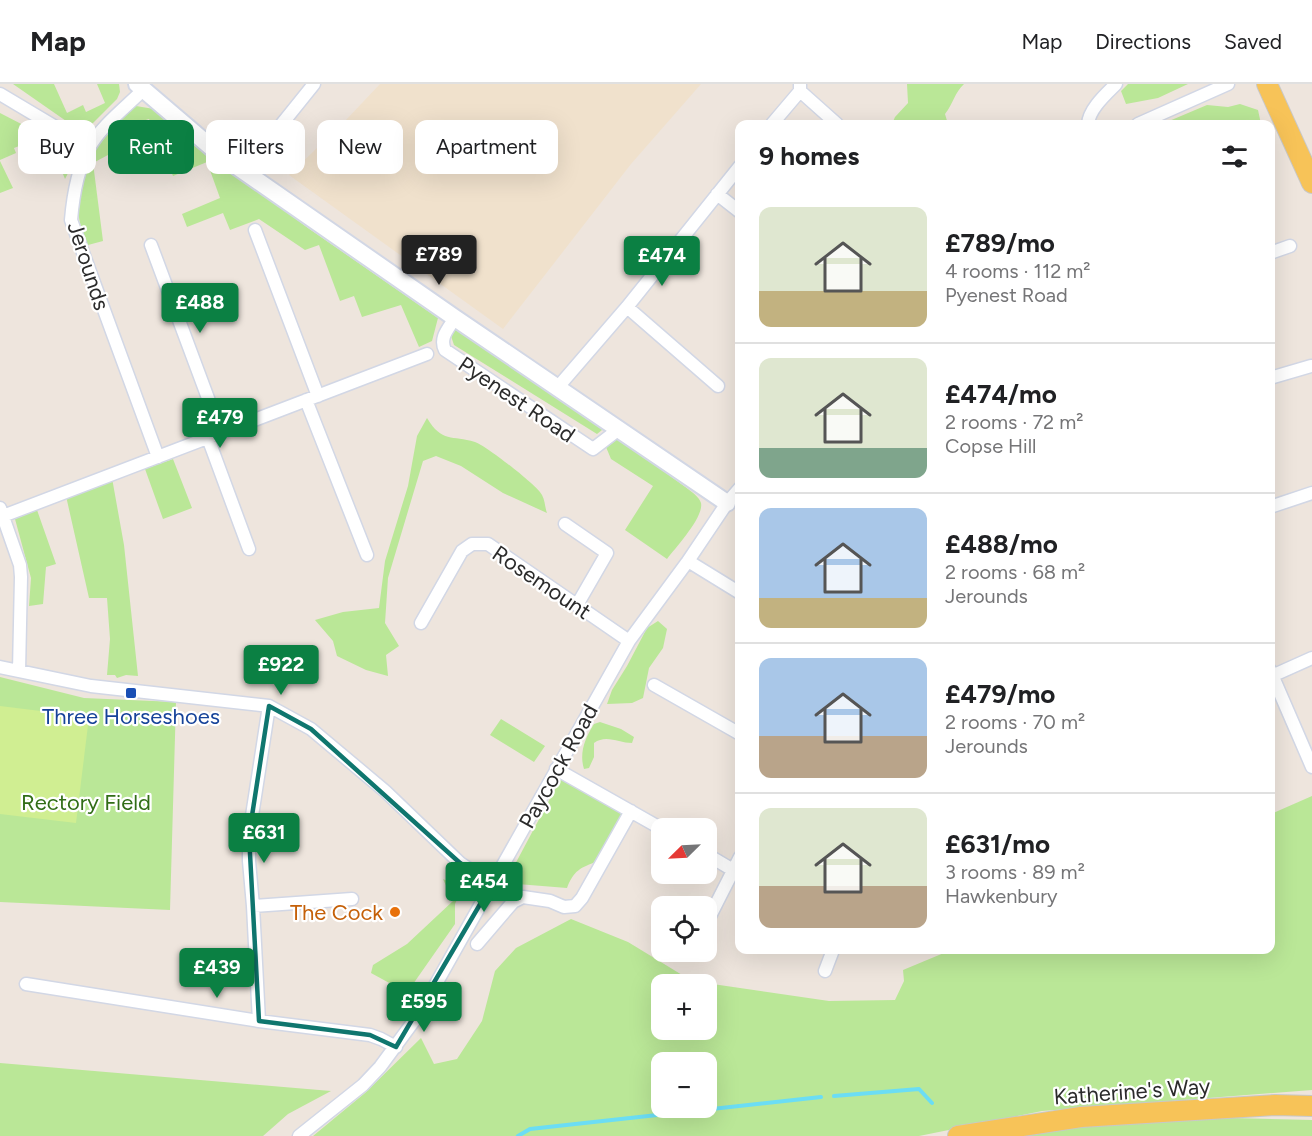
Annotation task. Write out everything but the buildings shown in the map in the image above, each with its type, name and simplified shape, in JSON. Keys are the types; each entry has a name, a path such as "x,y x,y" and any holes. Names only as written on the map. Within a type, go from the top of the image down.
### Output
{"main road":[{"path":"1267,84 1312,183"},
{"name":"Katherine's Way","path":"958,1136 1080,1117 1264,1106 1312,1106"}],"street":[{"path":"285,120 314,84"},
{"path":"1088,120 1102,99 1116,84"},
{"path":"1147,120 1228,84"},
{"name":"Pyenest Road","path":"140,87 206,143"},
{"name":"Jerounds","path":"96,138 140,87"},
{"path":"775,120 800,88 833,120"},
{"path":"0,94 44,120"},
{"path":"558,387 627,307 735,172"},
{"name":"Jerounds","path":"80,174 71,220 158,457"},
{"name":"Pyenest Road","path":"248,174 455,318 727,502"},
{"path":"717,194 735,208"},
{"path":"255,230 367,555"},
{"path":"151,245 221,433"},
{"path":"1275,251 1290,246"},
{"path":"627,307 718,386"},
{"name":"Pyenest Road","path":"455,318 443,336 442,344 445,350 593,449 619,429"},
{"path":"19,671 20,565 1,512 158,457 427,354"},
{"path":"1275,377 1311,366"},
{"path":"208,438 249,549"},
{"name":"Paycock Road","path":"299,1136 363,1085 396,1047 419,1014 629,641 735,493"},
{"path":"1275,505 1312,493"},
{"path":"566,524 608,554 577,605"},
{"name":"Rosemount","path":"421,623 462,551 472,544 488,544 629,641"},
{"path":"688,561 735,590"},
{"path":"1275,671 1312,658"},
{"path":"0,667 91,686 269,706 311,729 385,791 460,863 492,884"},
{"path":"1275,679 1312,767"},
{"path":"654,685 735,731"},
{"path":"259,1021 249,835 269,706"},
{"path":"556,769 651,823"},
{"path":"477,944 513,902 523,897 550,901 564,907 575,906 582,898 631,811"},
{"path":"717,861 733,870"},
{"path":"717,902 735,866"},
{"path":"253,906 351,899"},
{"path":"825,971 831,954"},
{"path":"26,984 259,1021 370,1035 396,1047"}],"highlighted area":[{"path":"269,706 311,729 460,863 492,884 396,1047 370,1035 259,1021 249,835"}],"shaded area":[{"path":"380,84 701,84 631,164 503,329 289,175 305,174 305,160 317,148 317,174 403,174 403,120 346,120"}],"green space":[{"path":"13,84 54,84 67,113 83,105 86,112 105,103 97,84 119,84 120,92 117,99 96,120 65,120"},
{"path":"907,84 964,84 945,114 947,120 894,120 908,103"},
{"path":"1128,84 1188,84 1158,98 1126,104 1121,91"},
{"path":"1240,104 1258,110 1260,120 1171,120 1207,105 1228,107"},
{"path":"136,106 154,109 168,120 118,120"},
{"path":"0,113 18,122 18,146 14,148 16,153 0,160"},
{"path":"108,131 108,155 96,161 96,149"},
{"path":"194,141 206,150 206,162 194,167"},
{"path":"0,161 13,188 0,193"},
{"path":"85,174 94,174 103,241 88,245 80,223 78,208"},
{"path":"211,174 236,174 308,228 438,318 432,341 419,347 401,305 362,317 354,296 340,301 319,245 305,250 259,219 230,230 223,213 187,227 182,214 220,198"},
{"path":"456,328 602,426 602,430 597,434 454,345 451,336"},
{"path":"427,418 432,426 443,435 475,442 511,466 538,490 543,497 547,513 503,493 461,466 436,456 423,461 388,578 385,623 399,646 386,655 388,676 366,670 337,656 333,641 315,620 343,612 379,608 385,561 408,486 417,436"},
{"path":"618,438 688,489 701,503 701,509 694,524 667,559 625,530 653,486 611,459 606,447"},
{"path":"173,459 192,508 163,519 145,469"},
{"path":"112,478 124,545 138,676 126,675 117,678 115,675 107,675 110,639 107,598 89,598 66,496"},
{"path":"37,510 56,564 46,567 43,604 29,606 31,578 15,519"},
{"path":"658,621 667,629 663,648 649,668 643,698 632,703 607,704 612,690 647,628"},
{"name":"Rectory Field","path":"0,677 84,698 176,702 170,910 0,902"},
{"path":"0,706 89,717 76,823 0,814"},
{"path":"501,719 545,746 534,762 490,735"},
{"path":"600,722 621,729 634,737 632,743 608,739 599,740 594,743 594,757 589,768 584,769 582,757 586,740 594,724"},
{"path":"561,778 622,814 598,861 578,870 567,888 505,883"},
{"path":"1312,796 1312,1090 1042,1111 919,1136 313,1136 365,1093 421,1038 434,1064 457,1059 482,1021 495,971 516,948 571,919 628,942 651,956 651,962 661,962 681,974 651,974 651,1040 717,1040 717,985 829,1001 895,1000 904,981 903,970 941,954 1275,954 1275,812"},
{"path":"443,879 456,885 459,895 455,904 455,924 411,987 393,985 371,973 373,965 407,944 453,901"},
{"path":"0,1063 331,1091 288,1114 263,1136 0,1136"},
{"path":"1110,1115 1312,1120 1312,1136 990,1136"}],"waterway":[{"path":"834,1096 919,1089 932,1103"},
{"path":"518,1136 530,1129 821,1097"}],"place":[{"name":"Three Horseshoes","path":"131,693"},
{"name":"The Cock","path":"395,912"}]}
